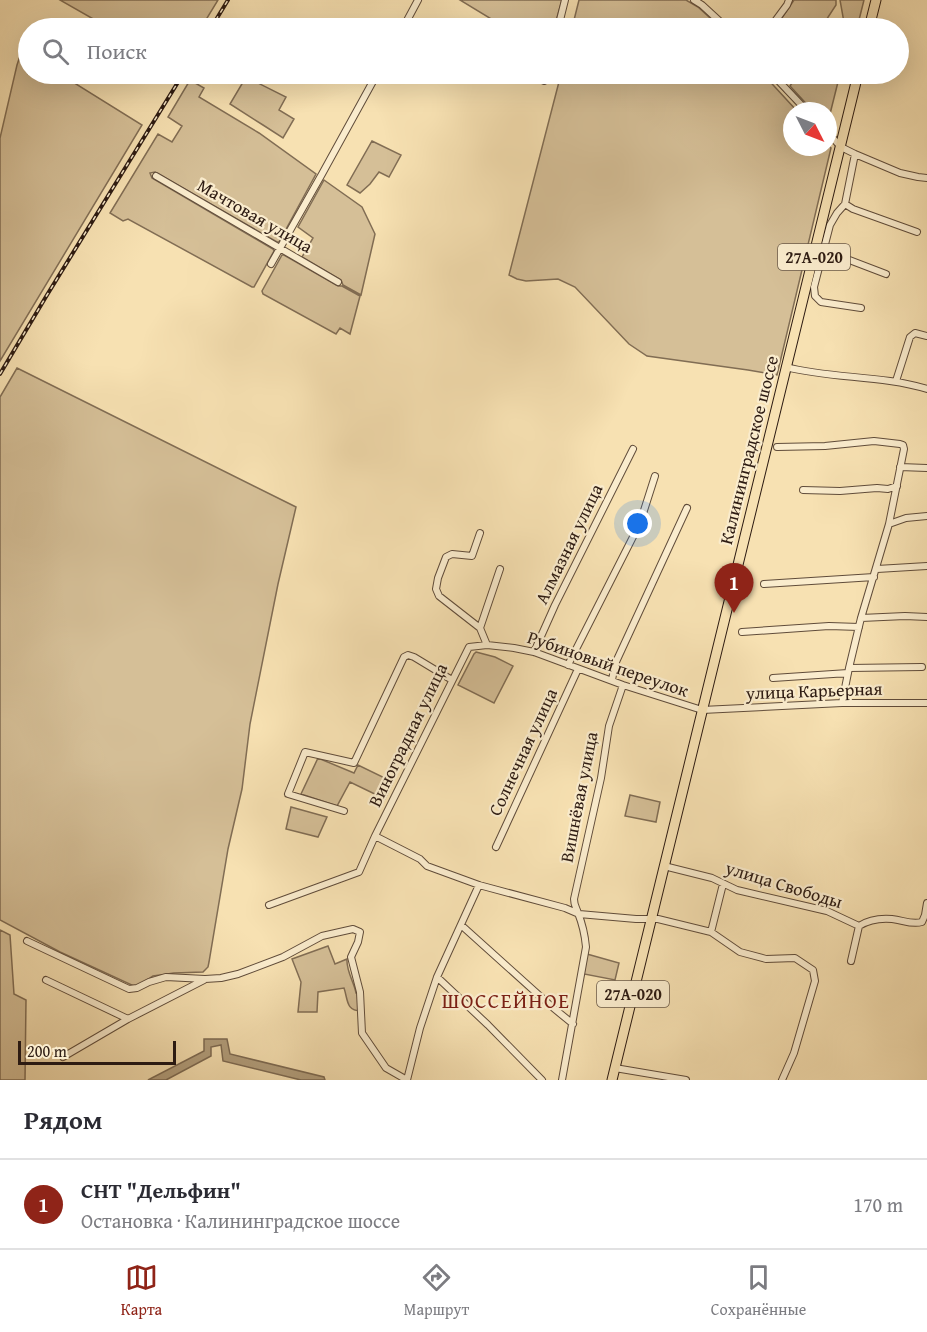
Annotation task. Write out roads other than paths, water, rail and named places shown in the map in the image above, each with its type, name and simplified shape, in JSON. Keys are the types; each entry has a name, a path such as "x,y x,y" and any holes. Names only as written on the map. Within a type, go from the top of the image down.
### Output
{"main road":[{"path":"872,18 876,0"},
{"name":"Калининградское шоссе","path":"612,1080 856,84"}],"street":[{"path":"408,18 418,0"},
{"path":"561,18 566,0"},
{"path":"694,0 716,18"},
{"path":"778,18 789,0"},
{"path":"271,264 372,84"},
{"path":"781,84 798,102"},
{"path":"837,143 855,154 900,173 927,178"},
{"path":"855,154 845,204 830,225 814,287 815,296 821,302 861,308"},
{"name":"Мачтовая улица","path":"156,176 338,282"},
{"path":"845,204 917,232"},
{"path":"825,248 831,253 886,274"},
{"path":"896,381 910,337 915,333 927,336"},
{"path":"786,367 854,378 896,381 927,389"},
{"path":"777,447 825,446 874,441 903,445 889,524 861,618 842,703"},
{"name":"Алмазная улица","path":"534,652 633,449"},
{"path":"900,467 927,468"},
{"path":"568,665 640,523 655,476"},
{"path":"803,490 888,489 897,486"},
{"path":"612,680 615,664 687,508"},
{"path":"889,524 906,518 927,516"},
{"path":"480,532 472,555 452,554 446,557 436,589 439,596 480,628 487,645"},
{"path":"877,569 927,566"},
{"path":"480,628 500,568"},
{"path":"764,584 874,577"},
{"path":"861,618 927,617"},
{"path":"742,632 829,626 859,627"},
{"name":"Рубиновый переулок","path":"469,647 487,645 534,652 623,685 702,710"},
{"name":"Виноградная улица","path":"269,905 359,872 469,647"},
{"path":"344,811 288,794 305,752 354,763 404,657 408,655 452,680"},
{"path":"772,678 848,670 922,668"},
{"name":"Солнечная улица","path":"496,847 578,669"},
{"name":"Вишнёвая улица","path":"562,1080 586,946 574,899 601,778 609,726 623,685"},
{"name":"улица Карьерная","path":"702,710 842,703 927,703"},
{"path":"375,836 420,859 427,866 479,885 565,908 579,914 658,919 711,932 740,952 766,959 795,958 813,970 815,981 794,1053 783,1080"},
{"name":"улица Свободы","path":"664,866 712,878 737,890 827,911 859,926 851,961"},
{"path":"711,932 723,884"},
{"path":"27,941 129,989 166,977 205,979 238,974 283,957 322,936 353,929 360,932 351,957 360,992 362,1033 386,1068 407,1080 420,1028 437,977 479,885"},
{"path":"859,926 870,920 892,919 915,924 922,922 927,903"},
{"path":"461,925 573,1024"},
{"path":"437,977 543,1080"},
{"path":"63,1057 128,1019 205,979"},
{"path":"46,980 128,1019"},
{"path":"615,1068 686,1080"}],"railway":[{"path":"217,18 228,0"},
{"path":"0,374 177,84"}],"place":[{"name":"СНТ \"Дельфин\"","path":"734,613"}],"district":[{"name":"ШОССЕЙНОЕ","path":"506,1001"}]}
